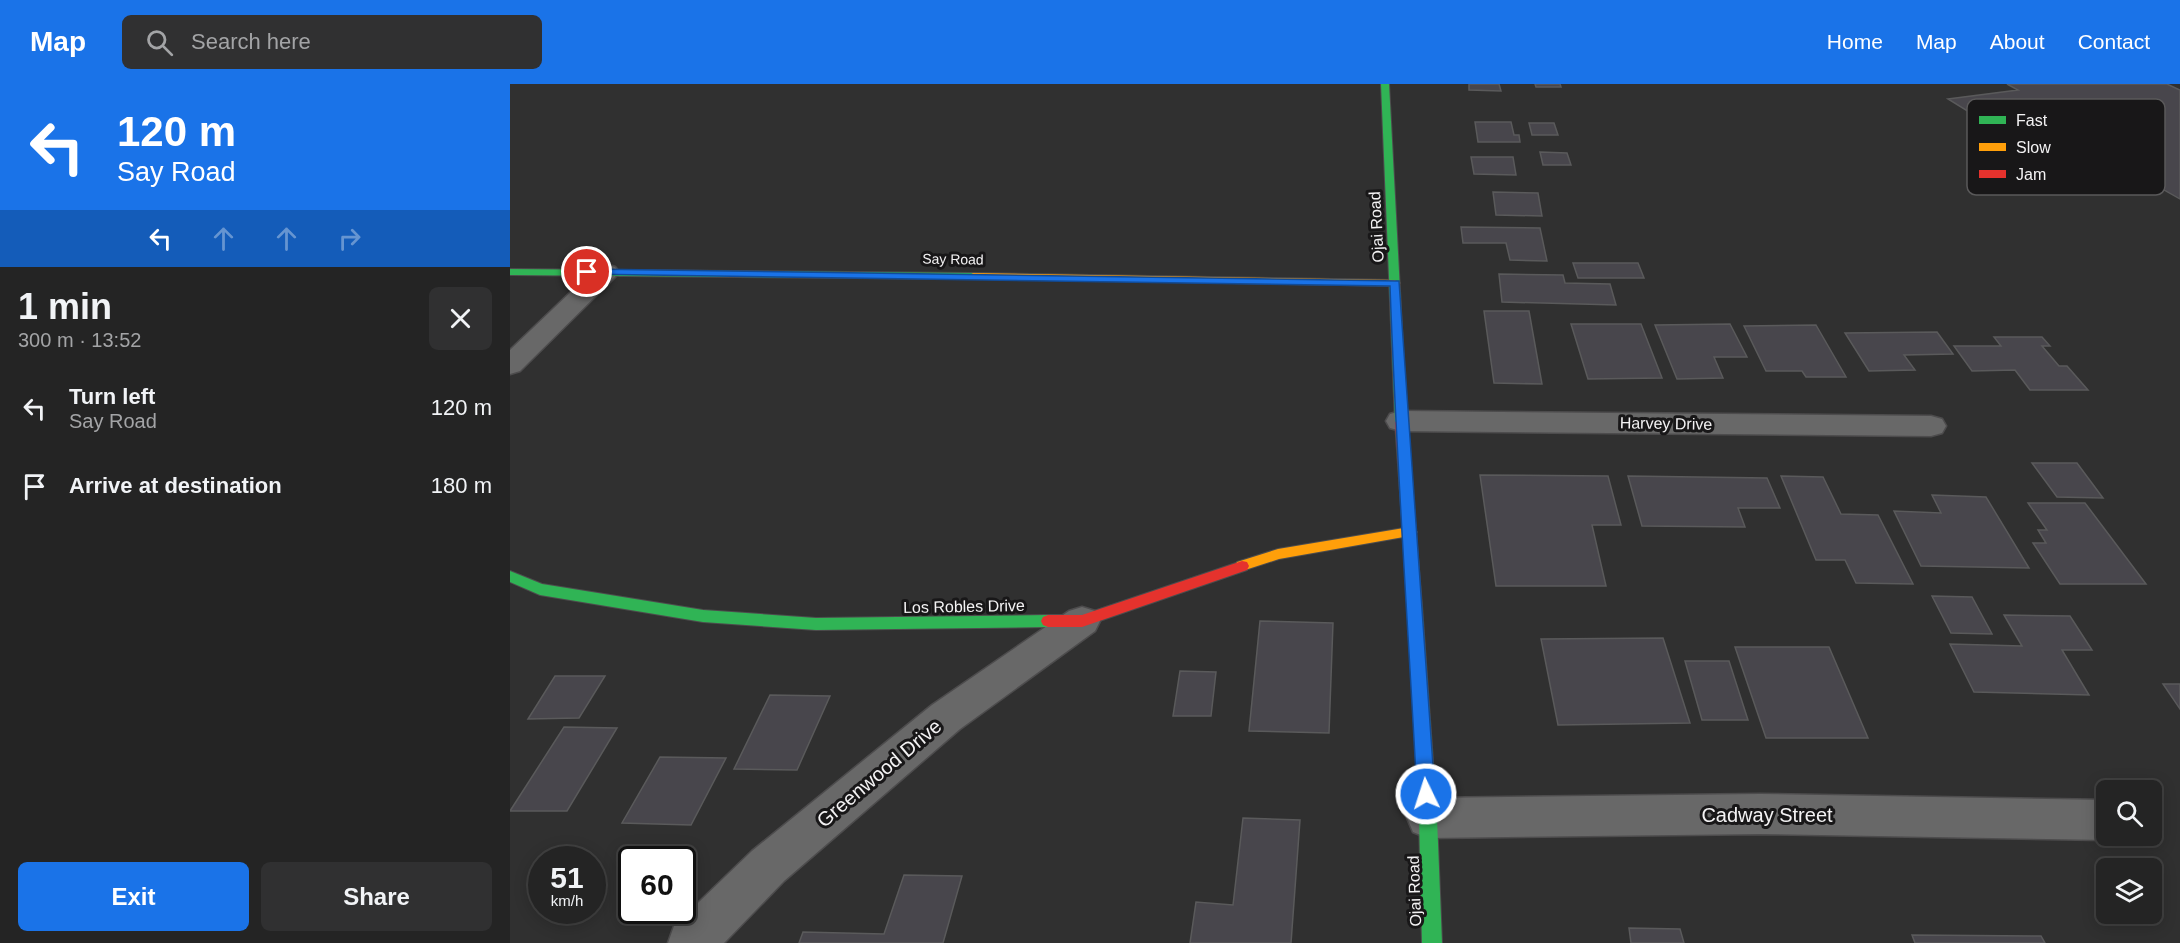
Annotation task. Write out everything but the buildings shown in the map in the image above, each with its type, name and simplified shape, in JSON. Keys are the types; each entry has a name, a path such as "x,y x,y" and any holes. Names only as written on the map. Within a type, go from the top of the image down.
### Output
{"street":[{"name":"Ojai Road","path":"1385,84 1401,421 1428,818 1432,943"},
{"name":"Say Road","path":"510,272 1395,283"},
{"path":"510,365 606,272"},
{"name":"Harvey Drive","path":"1401,421 1931,426"},
{"name":"Los Robles Drive","path":"510,576 540,589 703,616 816,624 1082,621 1278,554 1410,532"},
{"name":"Greenwood Drive","path":"691,943 768,866 946,717 1082,621"},
{"name":"Cadway Street","path":"1428,818 1760,814 2096,820"}],"traffic: fast":[{"path":"1385,84 1401,422"},
{"path":"510,272 973,276"},
{"path":"510,576 540,589 703,616 816,624 1048,621"},
{"path":"1415,606 1428,818 1432,943"}],"traffic: slow":[{"path":"973,276 1395,283"},
{"path":"1242,566 1278,554 1410,532"}],"traffic: jam":[{"path":"1401,422 1415,606"},
{"path":"1048,621 1082,621 1242,566"}],"route":[{"path":"587,272 1395,283 1401,421 1426,794"}]}
